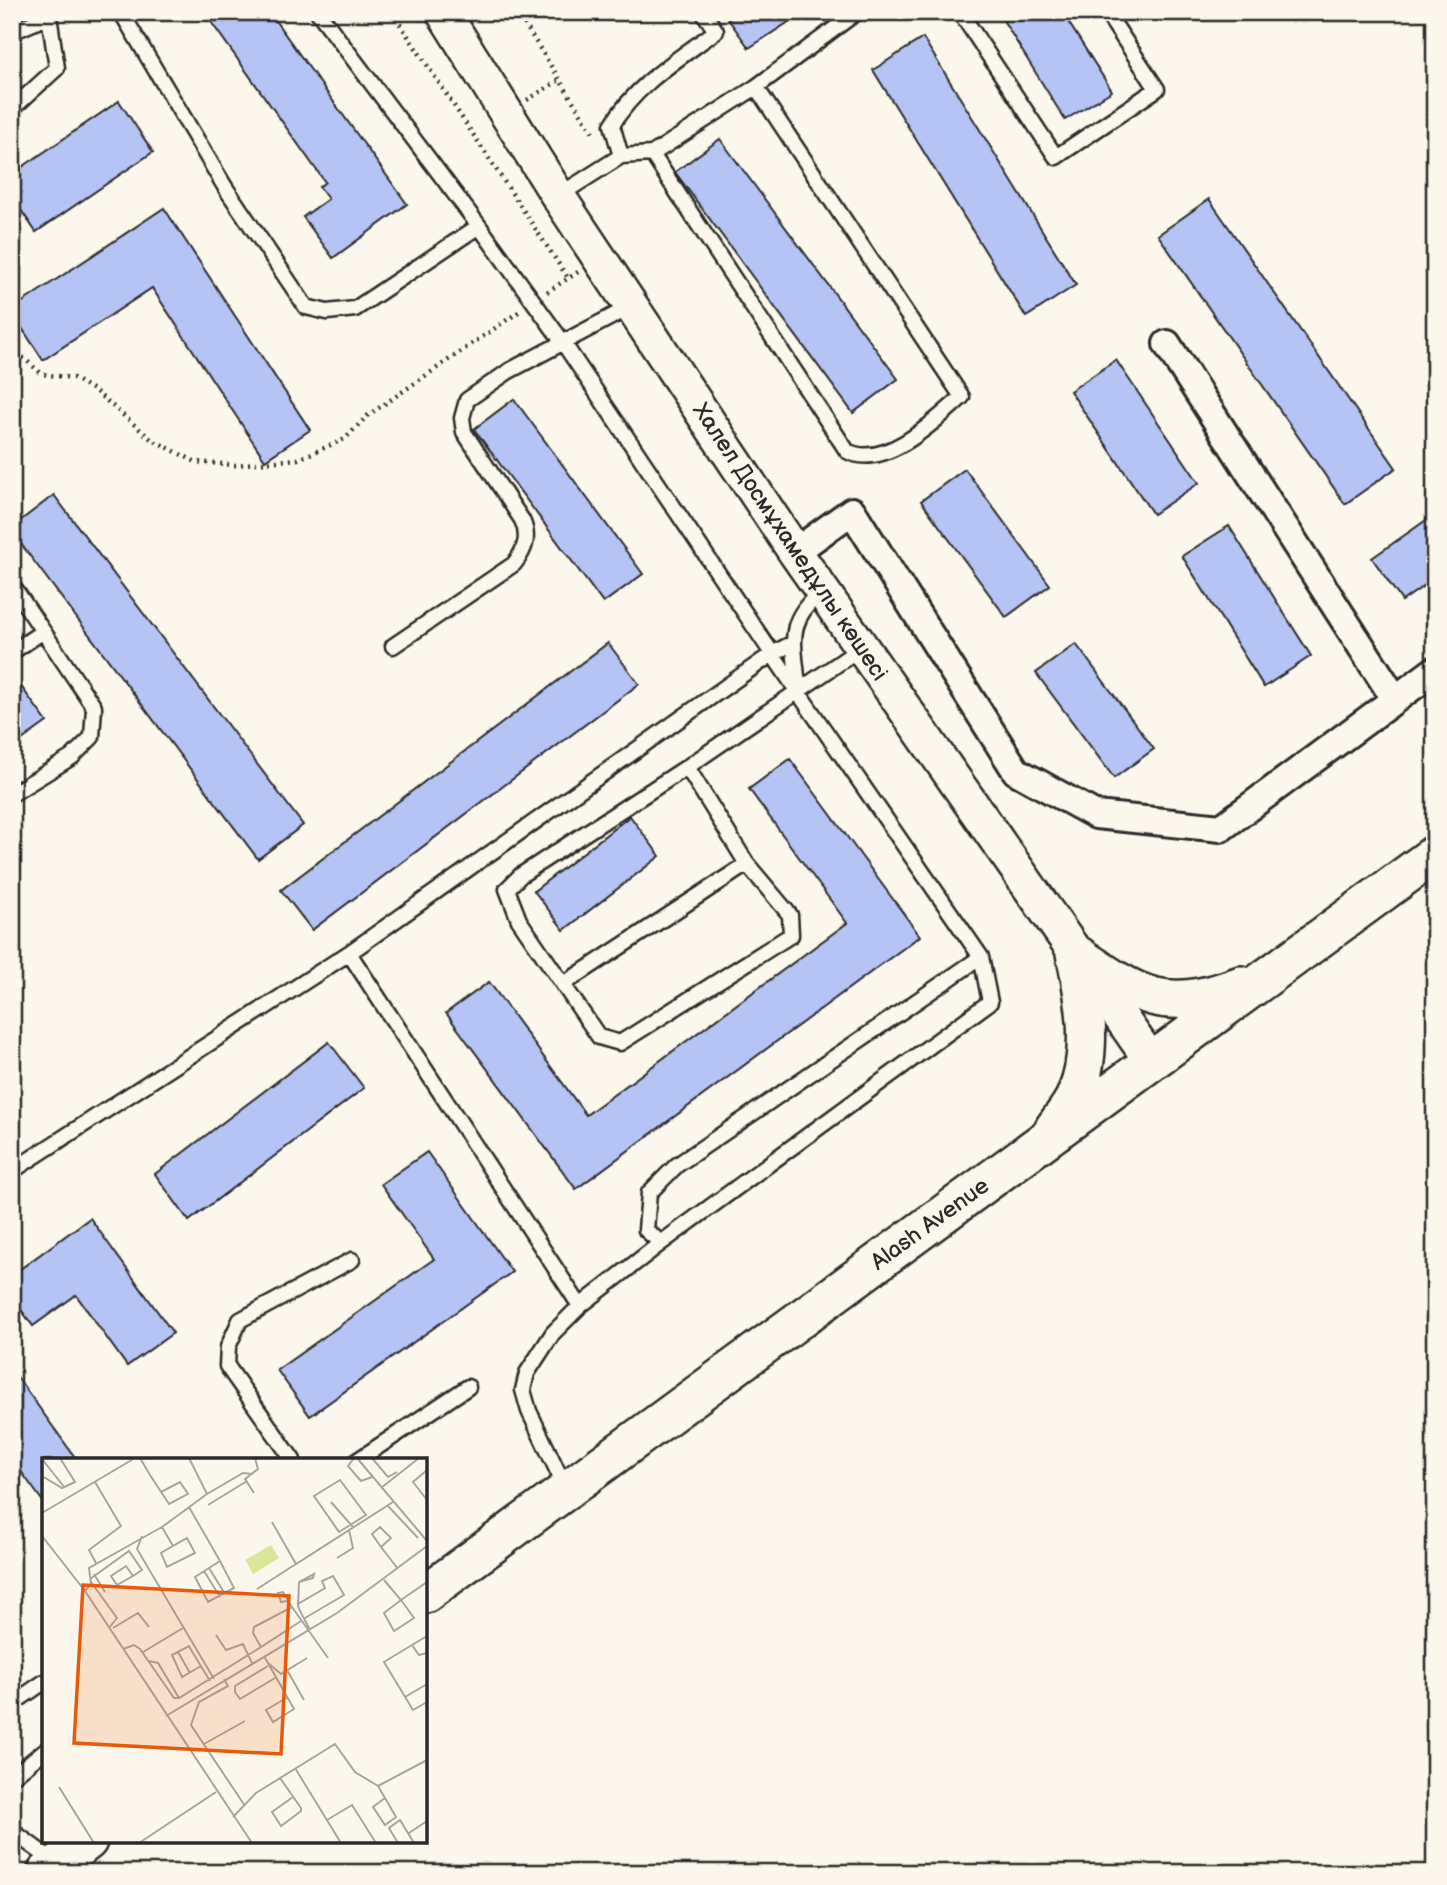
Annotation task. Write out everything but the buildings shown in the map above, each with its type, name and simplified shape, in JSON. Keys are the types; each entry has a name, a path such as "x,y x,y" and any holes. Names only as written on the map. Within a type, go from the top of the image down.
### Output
{"main road":[{"name":"Alash Avenue","path":"427,1593 1435,855"},
{"path":"1075,953 1120,984 1165,1001 1188,1001 1214,995 1272,974"},
{"path":"1048,1138 1075,1096 1086,1051 1086,1006 1075,953"},
{"path":"52,1868 85,1843"}],"street":[{"name":"Халел Досмұхамедұлы көшесі","path":"443,12 558,196 795,552 1152,1062"},
{"path":"1167,344 1395,699"},
{"path":"795,552 852,511 1016,771 1096,814 1221,828 1435,670"}],"lane":[{"path":"121,12 225,187 306,307 327,312 355,309 479,226"},
{"path":"318,12 562,341 772,654 981,957 990,1002 661,1243 579,1306 553,1334 527,1373 523,1390 529,1411 566,1491"},
{"path":"616,158 612,125 623,106 716,31 703,12"},
{"path":"558,196 616,158 652,154 756,87 857,12"},
{"path":"960,12 1056,157 1157,89 1106,12"},
{"path":"12,32 50,14 57,68 12,109"},
{"path":"652,154 848,451 856,456 880,454 903,443 962,397 756,87"},
{"path":"393,646 514,564 525,550 526,528 464,432 462,418 467,400 509,371 632,306"},
{"path":"12,586 94,707 92,737 72,757 12,794"},
{"path":"798,692 793,643 796,624 802,607 822,591"},
{"path":"12,652 42,632"},
{"path":"12,1171 349,954 772,654 793,643"},
{"path":"687,767 747,864 790,915 792,935 620,1043 600,1037 519,919 507,889 521,875 687,767 861,648"},
{"path":"565,983 747,864"},
{"path":"349,954 579,1306"},
{"path":"661,1243 646,1230 649,1194 677,1165 981,957"},
{"path":"292,1458 227,1366 228,1347 240,1320 352,1260"},
{"path":"361,1458 468,1387"},
{"path":"12,1704 42,1683"},
{"path":"12,1777 42,1753"},
{"path":"12,1831 52,1868"}],"path":[{"path":"392,12 568,278"},
{"path":"517,12 558,81 616,158"},
{"path":"12,348 42,374 73,378 95,391 151,439 196,462 235,465 298,459 345,439 367,416 599,258"}]}
